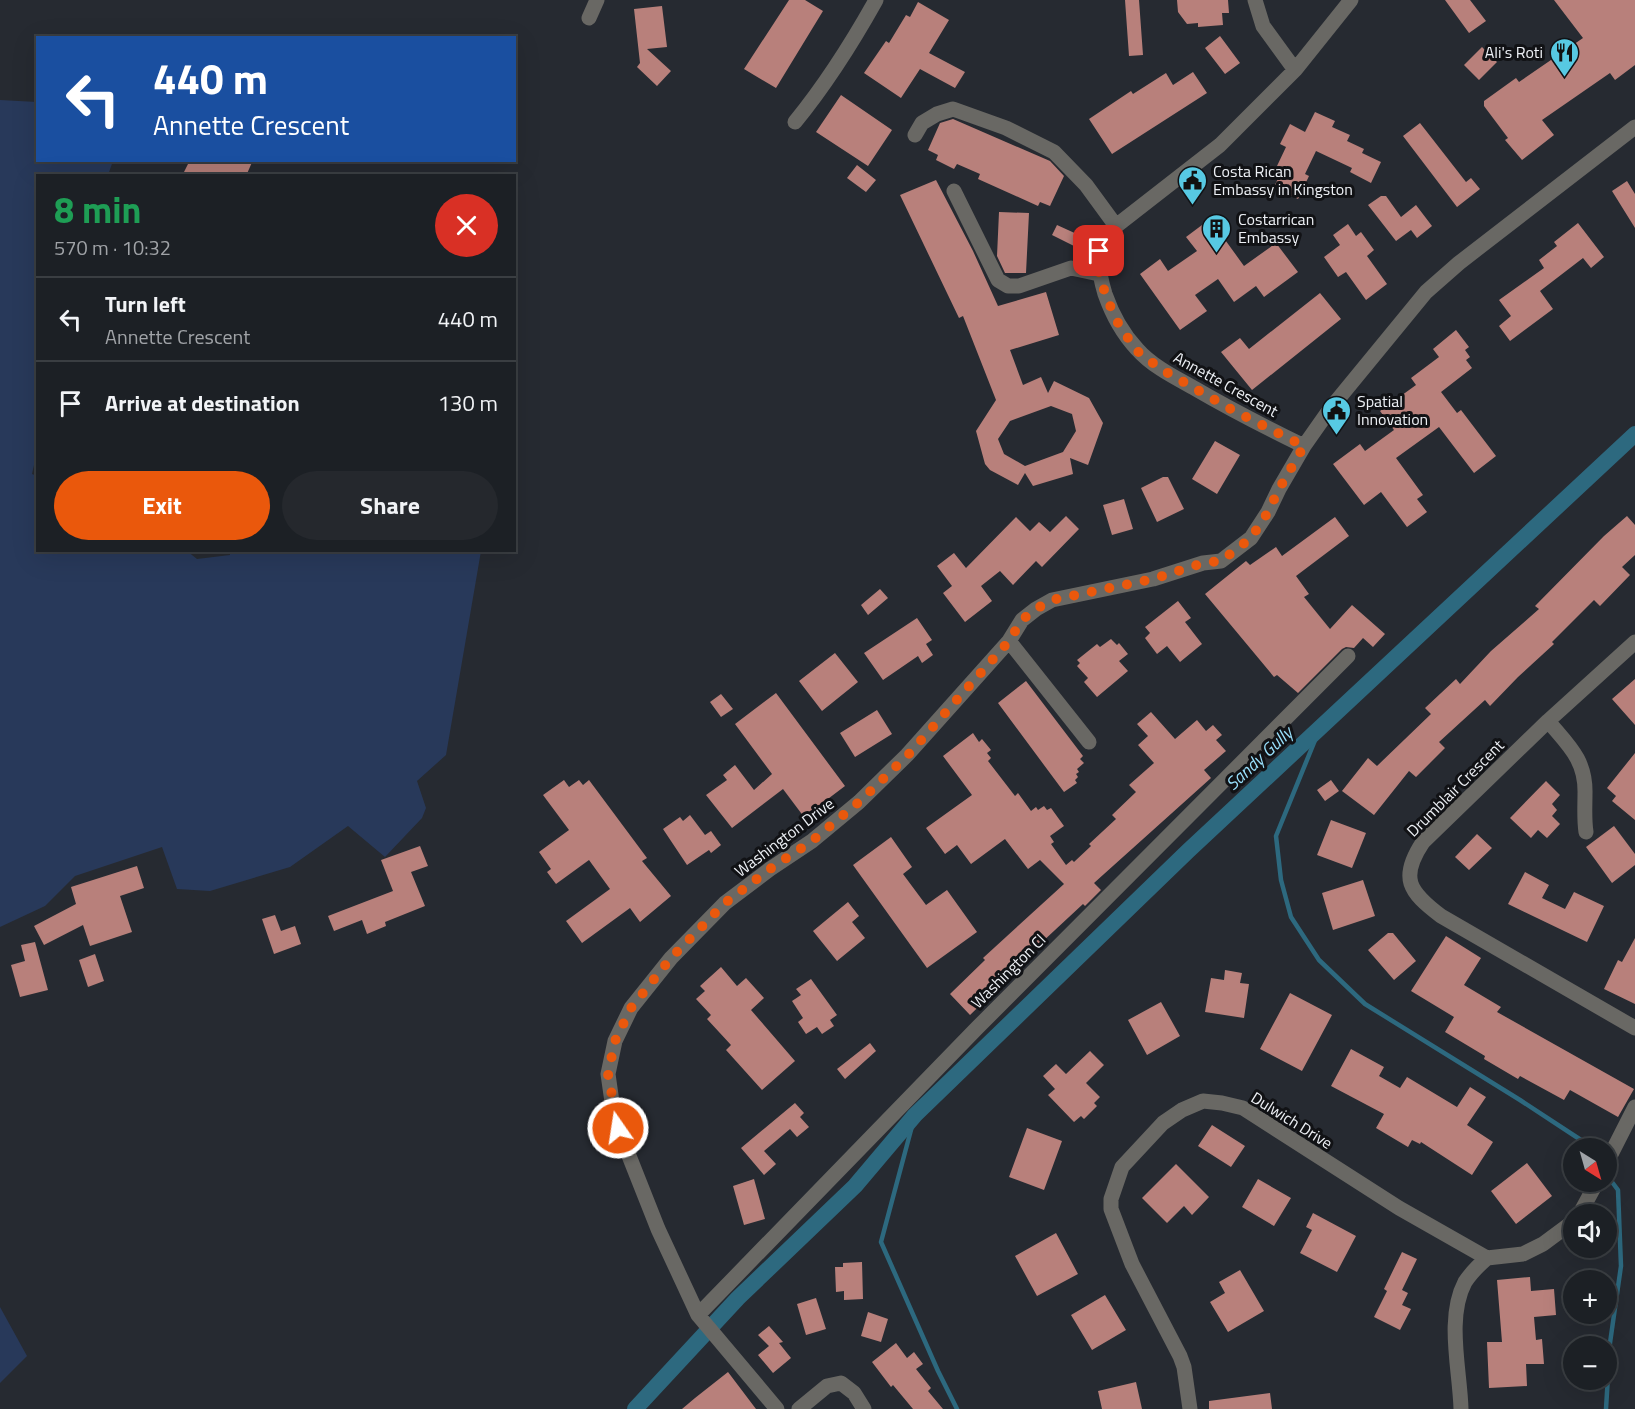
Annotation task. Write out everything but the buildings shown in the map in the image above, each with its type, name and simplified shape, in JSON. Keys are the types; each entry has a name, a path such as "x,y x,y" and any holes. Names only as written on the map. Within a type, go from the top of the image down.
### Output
{"street":[{"path":"589,18 597,0"},
{"path":"795,122 818,93 857,34 876,0"},
{"path":"1255,0 1263,26 1295,70"},
{"name":"Annette Crescent","path":"1304,446 1234,411 1161,369 1137,351 1119,325 1099,274 1099,251 1105,238 1116,226 1220,145 1295,70 1351,0"},
{"path":"915,135 922,123 937,114 954,109 1006,128 1054,152 1086,185 1116,226"},
{"path":"1304,446 1330,409 1426,292 1459,263 1635,127"},
{"path":"954,191 998,280 1008,286 1019,286 1071,268 1099,274"},
{"name":"Washington Drive","path":"777,1409 698,1315 658,1229 618,1128 608,1074 615,1041 623,1021 671,958 725,903 812,841 859,802 908,755 1009,641 1022,620 1052,600 1153,579 1203,563 1221,561 1251,538 1304,446"},
{"path":"1009,641 1089,742"},
{"name":"Drumblair Crescent","path":"1635,642 1548,721 1423,842 1411,860 1408,876 1416,893 1441,916 1635,1028"},
{"name":"Washington Cl","path":"698,1315 977,1028 1348,656"},
{"path":"1548,721 1577,754 1583,769 1586,832"},
{"name":"Dulwich Drive","path":"1190,1409 1184,1367 1180,1356 1132,1264 1111,1209 1111,1199 1122,1167 1163,1123 1182,1110 1203,1101 1243,1108 1399,1208 1487,1258"},
{"path":"1617,1147 1631,1124 1635,1107"},
{"path":"1461,1409 1455,1322 1458,1303 1465,1283 1474,1270 1487,1258 1523,1254 1544,1244 1563,1229"},
{"path":"799,1409 834,1383 841,1383 854,1393 864,1409"}],"shaded area":[{"path":"0,100 36,102 36,162 113,162 108,174 36,174 36,456 32,474 36,476 36,552 188,552 197,559 230,555 230,552 481,552 446,755 417,781 426,808 422,818 385,857 348,826 290,867 210,891 177,889 162,847 75,876 45,906 0,927"},
{"path":"0,1307 27,1356 0,1383"}],"waterway":[{"name":"Sandy Gully","path":"635,1409 738,1298 855,1186 915,1115 1188,851 1635,434"},
{"path":"1320,728 1276,836 1281,880 1291,917 1319,960 1365,1004 1578,1138"},
{"path":"915,1115 881,1242 957,1409"},
{"path":"1606,1409 1610,1343 1621,1266 1617,1189"}],"place":[{"name":"Ali's Roti","path":"1564,78"},
{"name":"Costa Rican Embassy in Kingston","path":"1192,206"},
{"name":"Costarrican Embassy","path":"1217,254"},
{"name":"Spatial Innovation","path":"1336,436"}],"route":[{"path":"618,1128 608,1074 615,1041 631,1008 671,958 725,903 812,841 859,802 908,755 1009,641 1022,620 1052,600 1153,579 1203,563 1221,561 1251,538 1268,512 1304,446 1234,411 1161,369 1137,351 1119,325 1107,299 1099,274 1099,251"}]}
